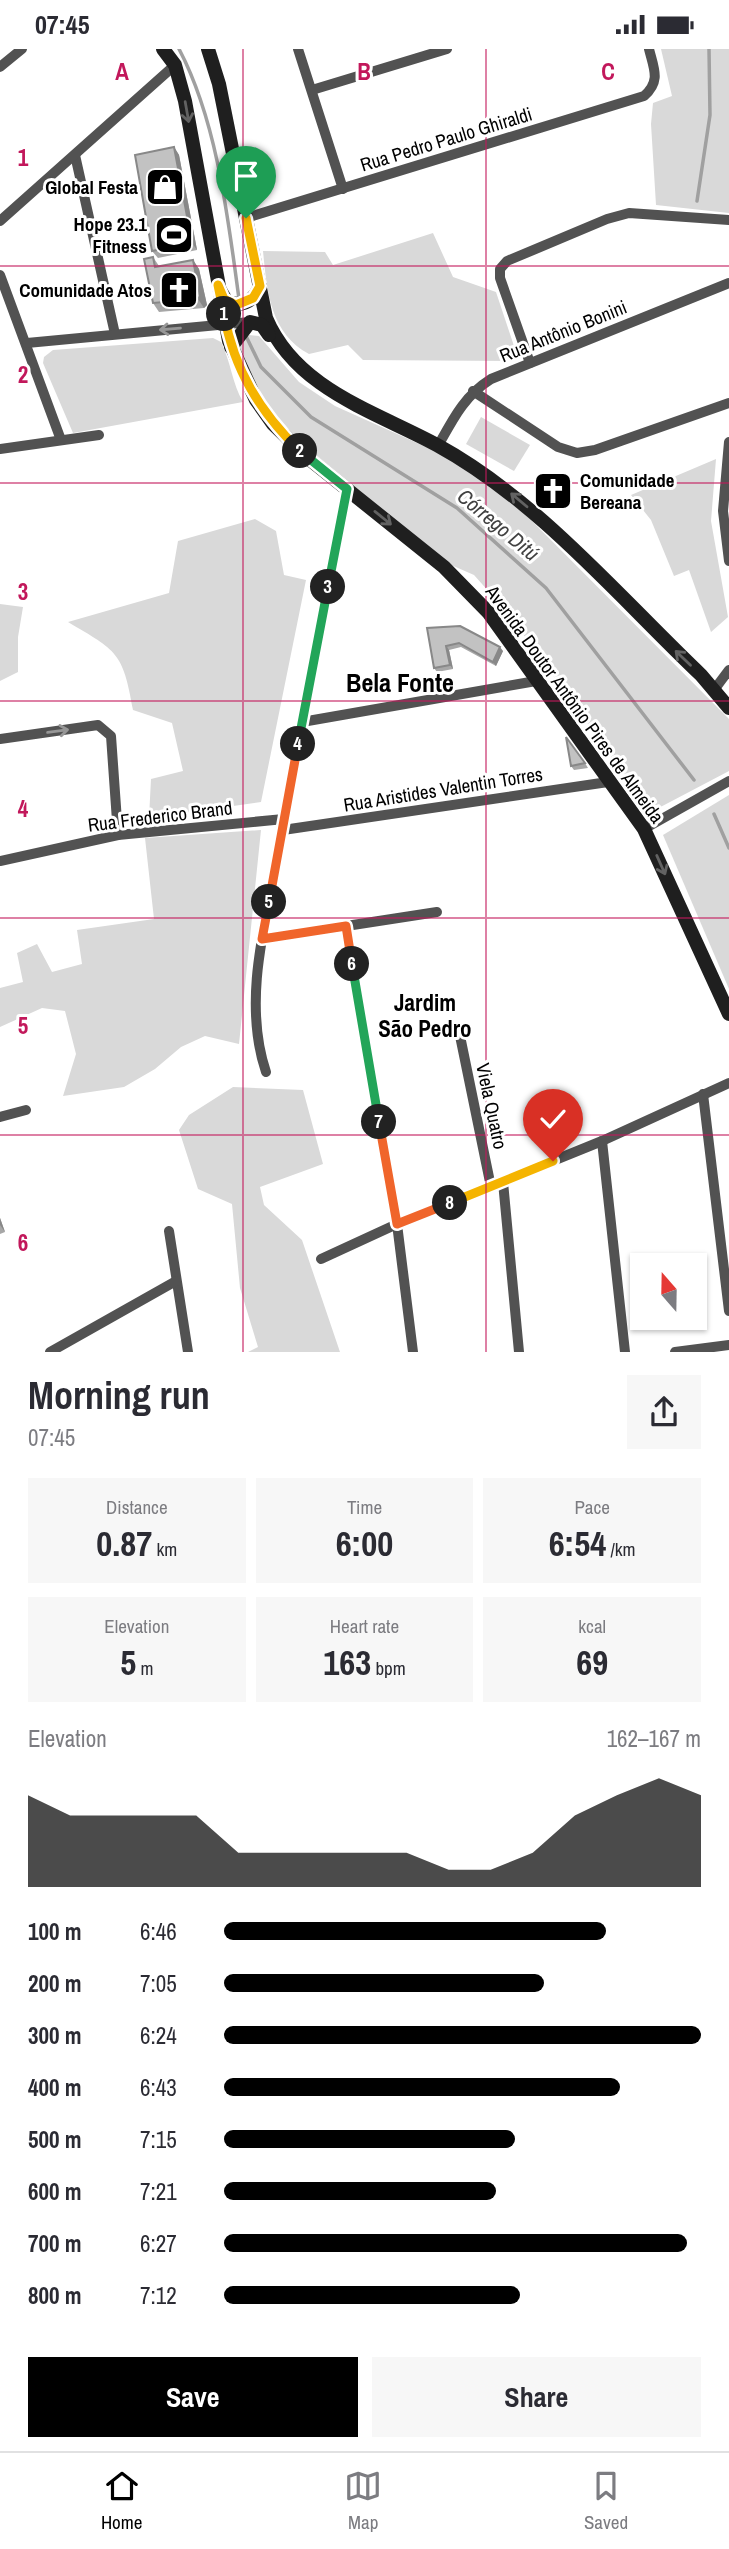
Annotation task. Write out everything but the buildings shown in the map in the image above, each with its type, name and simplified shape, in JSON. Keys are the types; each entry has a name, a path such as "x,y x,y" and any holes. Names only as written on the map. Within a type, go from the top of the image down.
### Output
{"main road":[{"name":"Avenida Doutor Antônio Pires de Almeida","path":"163,49 174,65 185,101 225,324 245,381 273,424 466,588 644,829 729,1014"},
{"path":"208,49 219,84 266,319 275,339 305,372 335,393 439,446 483,473 528,507 714,690 729,708"},
{"path":"218,285 224,299 236,305 253,298 260,286"},
{"path":"231,347 250,322 262,325 283,359 297,372 305,372"}],"street":[{"path":"0,67 22,49"},
{"path":"298,49 343,189"},
{"path":"312,90 447,49"},
{"name":"Rua Pedro Paulo Ghiraldi","path":"246,218 644,96 654,87 656,76 649,49"},
{"path":"0,221 174,65"},
{"path":"75,155 115,334"},
{"path":"530,363 500,278 500,269 507,261 607,219 629,213 729,220"},
{"path":"0,275 61,440"},
{"name":"Rua Antônio Bonini","path":"439,446 458,410 473,391 491,379 729,283"},
{"path":"27,343 250,322"},
{"path":"473,391 558,447 577,453 595,450 729,403"},
{"path":"0,449 99,435"},
{"path":"729,442 726,510 729,561"},
{"path":"267,1072 260,1053 257,1015 262,939 347,489"},
{"path":"714,690 729,670"},
{"path":"302,722 536,681"},
{"path":"0,739 98,725 111,736 118,835"},
{"path":"644,829 729,781"},
{"name":"Rua Aristides Valentin Torres","path":"284,825 608,782"},
{"name":"Rua Frederico Brand","path":"0,861 118,835 284,825"},
{"path":"262,939 437,912"},
{"path":"346,926 397,1224 413,1352"},
{"name":"Viela Quatro","path":"459,1031 491,1187"},
{"path":"321,1259 397,1224 602,1141 729,1083"},
{"path":"703,1094 729,1311"},
{"path":"0,1117 26,1110"},
{"path":"602,1141 625,1352"},
{"path":"503,1182 519,1352"},
{"path":"169,1231 188,1352"},
{"path":"50,1352 176,1281"},
{"path":"675,1352 729,1345"}],"shaded area":[{"path":"661,49 729,49 729,213 656,205 651,124 653,103 672,96"},
{"path":"433,233 453,277 496,292 514,346 514,356 509,361 363,360 348,345 309,354 286,335 278,323 269,296 263,251 325,252 333,265"},
{"path":"249,335 259,336 299,382 335,406 435,451 480,478 526,515 729,719 729,771 651,812 507,612 474,575 442,561 318,458 263,403 238,349 241,341"},
{"path":"213,338 221,342 243,402 73,433 43,363 44,357 53,350"},
{"path":"481,417 530,445 514,471 466,444"},
{"path":"716,459 711,521 728,617 711,632 689,570 674,576 651,520 631,495"},
{"path":"255,519 276,531 284,575 306,580 261,802 149,818 151,779 183,771 172,723 133,710 126,676 115,655 68,622 169,593 178,541"},
{"path":"0,604 23,607 18,637 18,672 0,681"},
{"path":"729,795 729,989 663,835"},
{"path":"261,830 239,1044 205,1036 181,1047 155,1069 124,1087 63,1096 76,1054 65,1011 42,1008 0,1027 0,988 23,982 17,953 37,944 52,972 82,964 77,930 154,919 145,838"},
{"path":"233,1087 303,1090 323,1164 260,1187 264,1205 302,1240 340,1352 248,1352 258,1347 240,1288 232,1204 198,1189 179,1130 189,1115"}],"waterway":[{"name":"Córrego Ditú","path":"179,49 192,77 212,138 239,299"},
{"path":"697,201 710,115 709,49"},
{"name":"Córrego Ditú","path":"246,336 261,367 311,417 457,508 546,588 694,780"},
{"name":"Córrego Ditú","path":"714,814 729,848"}],"place":[{"name":"Global Festa","path":"165,187"},
{"name":"Hope 23.1 Fitness","path":"174,235"},
{"name":"Comunidade Atos","path":"179,290"},
{"name":"Comunidade Bereana","path":"553,491"}],"district":[{"name":"Bela Fonte","path":"400,683"},
{"name":"Jardim São Pedro","path":"425,1016"}],"route":[{"path":"246,218 260,286 253,298 236,305 224,299 218,285 231,347 245,381 273,424 308,458 347,489 262,939 346,926 397,1224 553,1161"}]}
